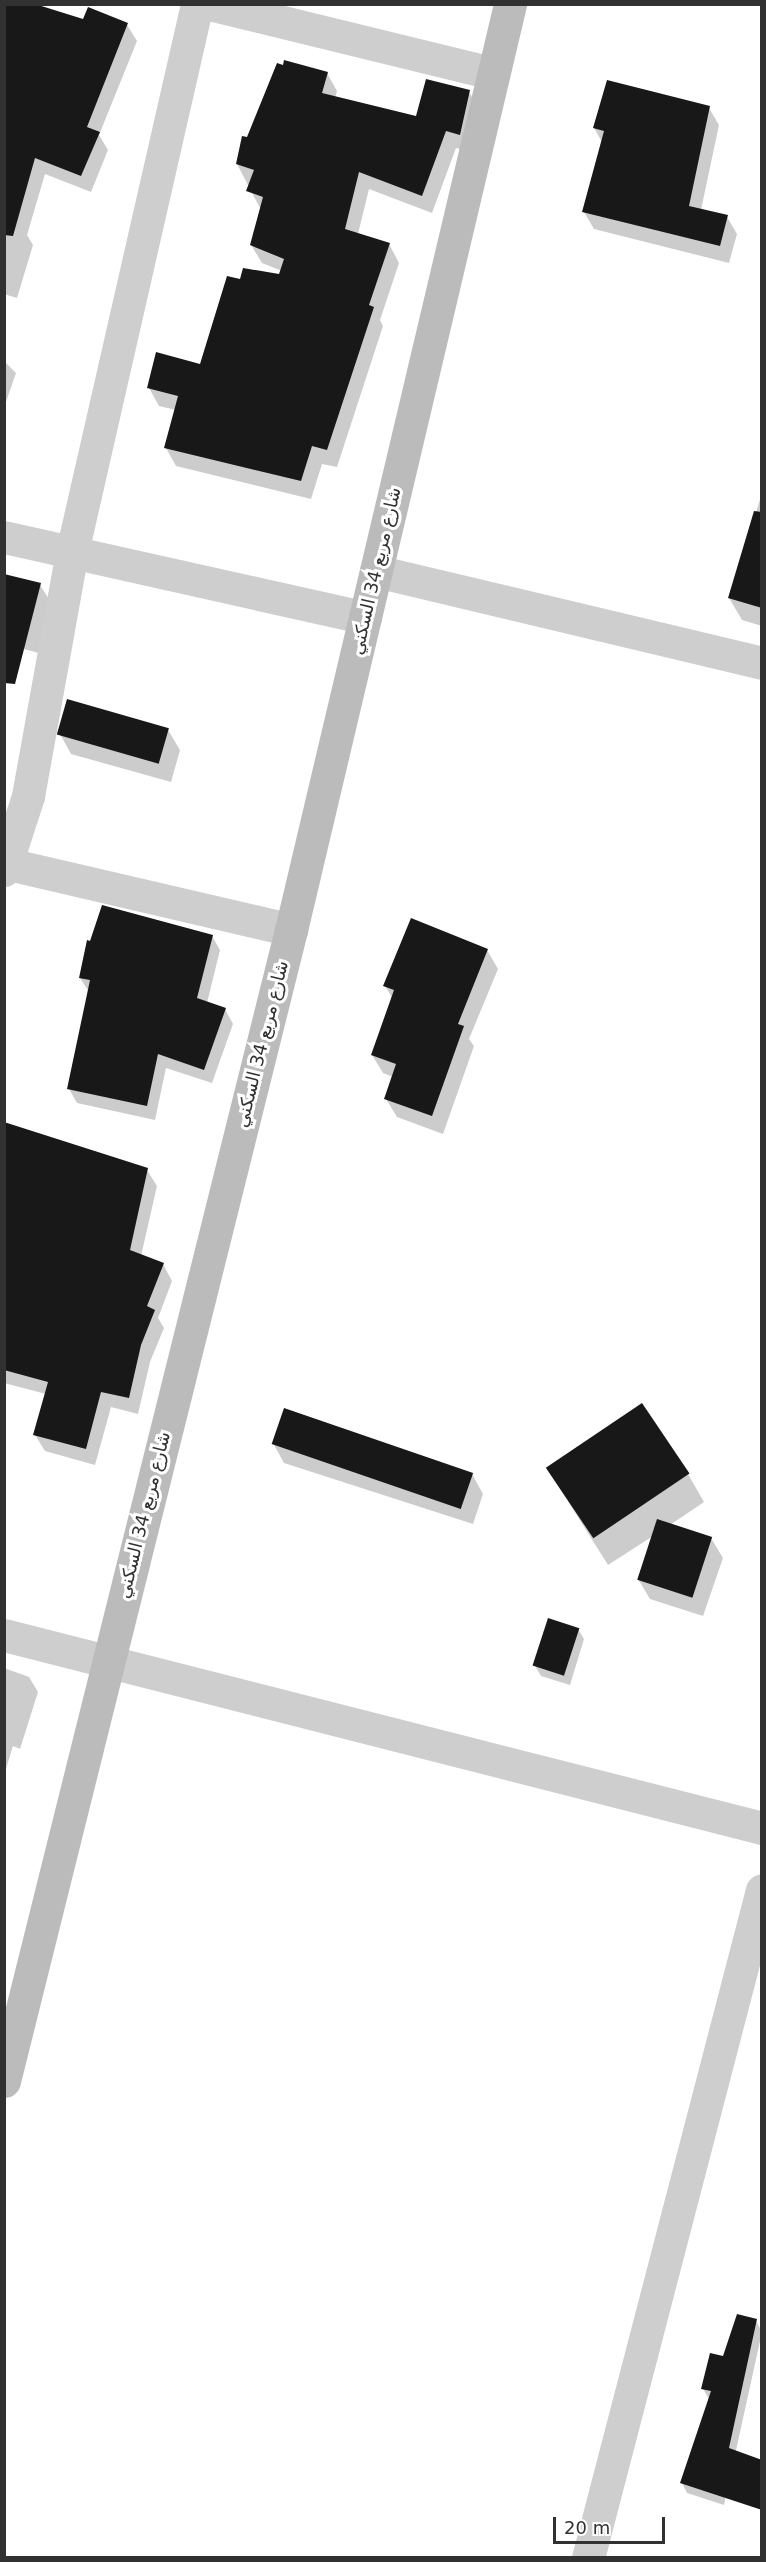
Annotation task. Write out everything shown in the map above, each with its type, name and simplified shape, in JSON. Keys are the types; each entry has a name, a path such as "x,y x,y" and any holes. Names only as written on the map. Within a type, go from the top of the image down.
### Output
{"street":[{"path":"197,4 72,552 28,796 5,865 291,930"},
{"path":"209,4 493,73"},
{"name":"شارع مربع 34 السكني","path":"4,2081 291,930 510,4"},
{"path":"4,537 365,618"},
{"path":"376,571 762,663"},
{"path":"4,1635 762,1828"},
{"path":"588,2558 757,1934 762,1890"}],"building":[{"path":"4,4 35,4 83,19 88,7 128,23 87,127 100,132 81,176 35,158 13,236 4,235"},
{"path":"284,60 328,72 322,93 416,116 426,79 470,90 460,135 446,131 422,196 359,172 345,229 390,243 369,305 374,307 327,450 312,446 301,481 164,448 178,396 147,388 156,352 200,364 227,276 240,279 243,268 279,274 284,259 250,245 263,197 246,191 254,170 236,164 242,136 247,137 277,63 283,65"},
{"path":"607,80 710,106 689,206 728,215 720,246 582,212 604,131 593,128"},
{"path":"754,511 762,512 762,608 728,598"},
{"path":"4,574 41,583 15,684 4,683"},
{"path":"67,699 169,728 159,764 57,735"},
{"path":"102,905 213,935 197,998 226,1008 204,1070 158,1054 147,1106 67,1089 90,980 79,978 87,940 90,941"},
{"path":"411,918 488,949 458,1024 464,1026 432,1116 384,1099 396,1064 371,1055 394,990 383,986"},
{"path":"4,1122 148,1168 130,1250 164,1263 147,1306 155,1310 141,1345 129,1398 101,1392 86,1449 33,1435 48,1382 4,1370"},
{"path":"642,1403 690,1473 593,1538 546,1468"},
{"path":"284,1408 473,1473 461,1509 272,1444"},
{"path":"657,1519 712,1537 692,1598 637,1580"},
{"path":"548,1618 579,1628 564,1676 533,1666"},
{"path":"737,2314 757,2319 729,2448 762,2460 762,2510 680,2483 711,2391 701,2389 710,2353 723,2356"}]}
